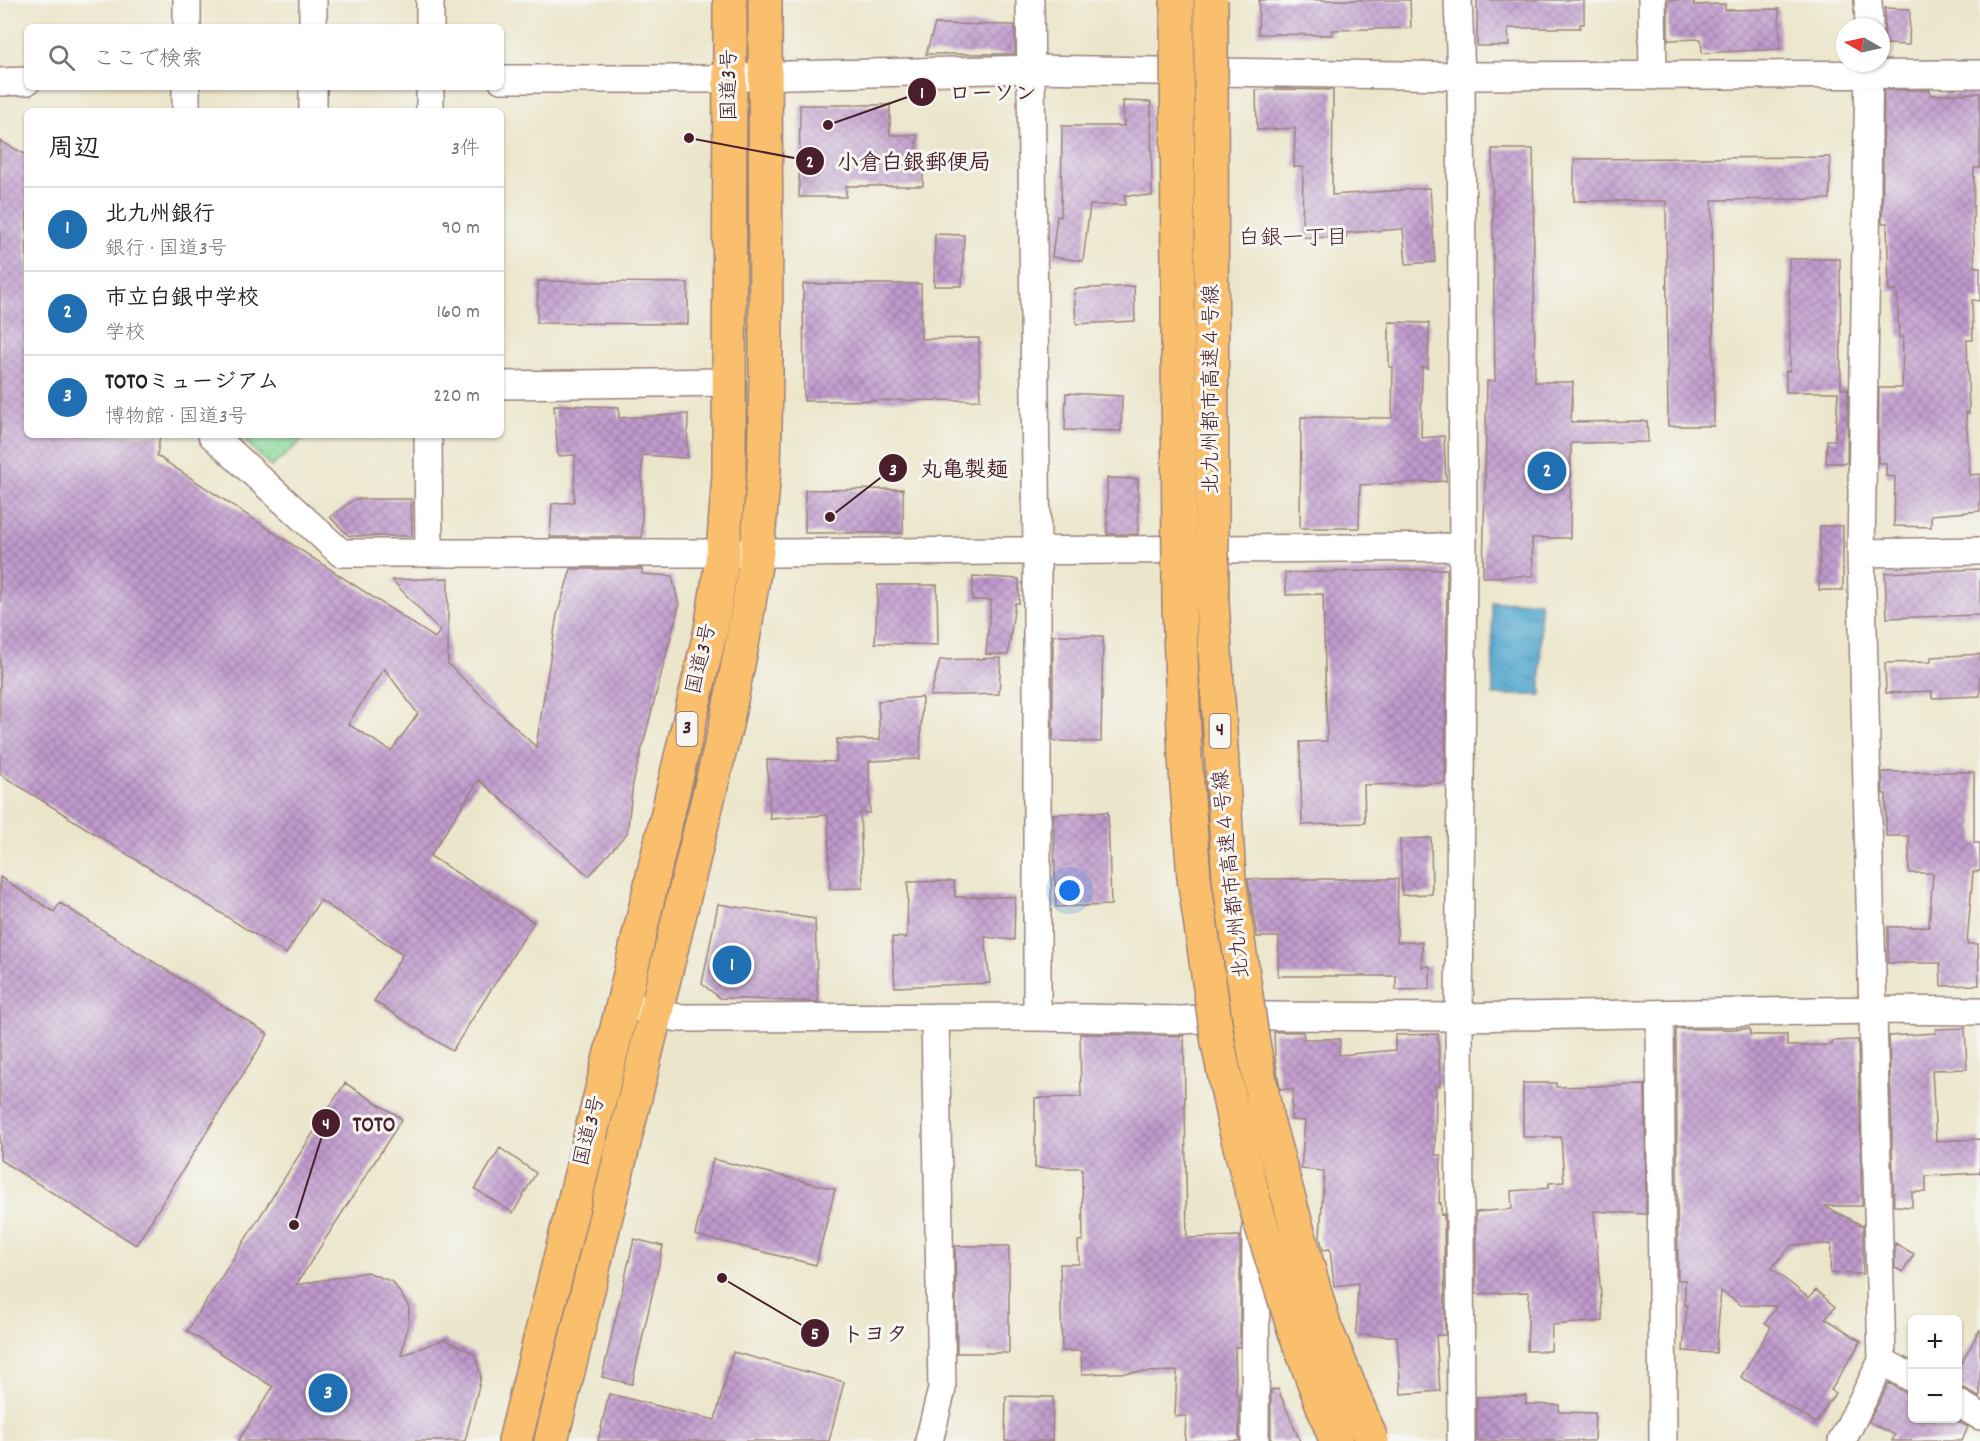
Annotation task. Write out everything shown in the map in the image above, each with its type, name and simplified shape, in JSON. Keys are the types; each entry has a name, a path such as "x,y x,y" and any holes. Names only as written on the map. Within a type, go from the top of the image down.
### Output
{"highway":[{"name":"国道3号","path":"515,1441 711,629 723,553 729,475 730,0"},
{"name":"国道3号","path":"551,1441 726,724 757,553 764,471 766,388 765,0"},
{"name":"北九州都市高速４号線","path":"1177,0 1179,606 1185,758 1194,878 1218,1043 1235,1127 1257,1211 1292,1321 1336,1441"},
{"name":"北九州都市高速４号線","path":"1211,0 1212,601 1229,878 1252,1037 1267,1120 1324,1325 1372,1441"}],"street":[{"path":"187,0 187,24"},
{"path":"313,0 313,24"},
{"path":"430,0 430,24"},
{"path":"1030,0 1037,551 1037,1017"},
{"path":"1458,0 1461,76 1463,547 1459,1017 1461,1441"},
{"path":"1652,0 1653,76"},
{"path":"1868,0 1869,18"},
{"path":"504,79 731,78 1031,69 1461,76 1653,76 1836,70"},
{"path":"1890,70 1980,74"},
{"path":"1842,1441 1881,1360 1861,553 1869,72"},
{"path":"0,82 24,81"},
{"path":"186,90 186,108"},
{"path":"313,90 313,108"},
{"path":"430,90 430,108"},
{"path":"504,385 729,382"},
{"path":"215,438 340,553 757,553 1463,547"},
{"path":"428,438 429,553"},
{"path":"1861,553 1980,551"},
{"path":"622,1004 678,1017 1037,1017 1181,1020 1257,1016 1459,1017 1874,1010 1980,1011"},
{"path":"1660,1014 1663,1441"},
{"path":"1256,1441 1257,1016"},
{"path":"929,1441 942,1389 935,1017"},
{"path":"1881,1360 1908,1376"},
{"path":"1962,1406 1980,1416"}],"green space":[{"path":"243,438 305,438 271,467"}],"water":[{"path":"1540,601 1541,695 1493,695 1492,602"}],"building":[{"path":"1259,0 1410,0 1411,28 1332,30 1332,35 1258,34"},
{"path":"1477,0 1584,0 1584,24 1580,24 1580,28 1508,28 1509,46 1477,46"},
{"path":"1668,0 1693,0 1694,5 1725,4 1725,10 1779,9 1780,49 1702,53 1701,39 1668,40"},
{"path":"1885,8 1910,9 1909,45 1890,44 1890,18 1885,18"},
{"path":"935,24 1015,25 1015,54 926,54"},
{"path":"1256,90 1333,90 1332,195 1430,188 1435,262 1406,264 1403,229 1346,233 1346,238 1302,237 1303,167 1294,167 1295,128 1257,130"},
{"path":"1884,90 1930,90 1930,95 1980,93 1980,168 1974,168 1973,223 1975,267 1980,267 1980,301 1972,300 1973,340 1967,340 1969,413 1966,413 1970,475 1980,474 1980,511 1931,515 1931,527 1894,526 1895,477 1886,476 1886,463 1878,463 1879,388 1902,388 1903,337 1899,337 1897,291 1889,291 1887,223 1882,223"},
{"path":"1123,101 1151,102 1152,196 1125,195 1125,205 1090,205 1083,261 1052,257 1057,216 1061,217 1062,126 1124,126"},
{"path":"800,105 890,105 890,135 917,135 916,164 923,164 923,186 846,186 846,197 799,197"},
{"path":"0,141 24,153 24,438 160,438 157,456 435,638 440,631 392,580 448,578 448,664 536,747 557,615 571,569 642,569 642,574 672,576 679,605 633,783 627,833 589,876 479,780 430,856 534,922 452,1051 374,1001 403,954 320,900 286,954 0,774","holes":["384,668 418,714 391,751 348,724"]},
{"path":"1492,149 1533,149 1535,382 1573,382 1571,422 1647,421 1648,442 1571,443 1570,538 1532,538 1533,576 1483,577 1487,381 1495,381"},
{"path":"1830,157 1830,199 1712,200 1714,426 1668,426 1666,201 1574,201 1574,159"},
{"path":"935,234 964,235 962,286 934,286"},
{"path":"1789,259 1840,259 1841,389 1848,389 1847,463 1826,463 1827,440 1835,440 1838,392 1786,392 1786,371 1790,371"},
{"path":"538,281 688,283 688,324 537,323"},
{"path":"803,284 921,284 921,339 979,338 980,400 804,401"},
{"path":"1134,286 1135,321 1076,324 1074,289"},
{"path":"1389,322 1429,323 1428,368 1422,367 1421,438 1444,436 1446,481 1360,485 1359,528 1300,528 1301,417 1392,418 1393,367 1389,367"},
{"path":"1066,393 1122,396 1121,431 1065,430"},
{"path":"554,405 619,407 619,418 688,414 687,458 642,455 642,537 550,537 552,504 574,502 575,455 558,456"},
{"path":"1107,478 1138,479 1138,534 1107,534"},
{"path":"903,489 903,533 805,533 805,490"},
{"path":"355,499 411,499 412,536 349,536 330,517"},
{"path":"1820,526 1843,526 1843,590 1819,590"},
{"path":"1447,569 1445,783 1364,785 1365,823 1302,825 1300,742 1327,741 1323,594 1286,595 1285,573"},
{"path":"1980,569 1980,615 1887,618 1885,573"},
{"path":"973,576 1019,579 1019,603 1015,603 1008,655 986,654 991,600 972,600"},
{"path":"878,585 937,585 938,645 875,643"},
{"path":"1053,635 1103,636 1101,742 1053,741"},
{"path":"1980,654 1980,696 1932,698 1932,691 1886,693 1885,663 1931,662 1931,657"},
{"path":"1001,658 999,694 930,696 940,660"},
{"path":"922,697 920,759 869,761 870,813 860,813 863,888 830,889 828,815 770,819 767,760 836,762 837,739 880,740 878,701"},
{"path":"1882,772 1974,772 1974,843 1980,843 1980,871 1973,872 1967,944 1978,944 1979,985 1941,986 1940,963 1888,963 1888,927 1929,927 1933,873 1909,873 1909,836 1886,836 1886,794 1883,794"},
{"path":"1108,812 1111,905 1056,907 1053,814"},
{"path":"1431,838 1432,894 1402,895 1400,839"},
{"path":"0,877 54,912 60,903 268,1034 136,1245 0,1160"},
{"path":"1248,879 1398,879 1397,942 1422,942 1422,967 1430,966 1430,989 1396,990 1396,976 1278,976 1279,937 1257,937"},
{"path":"954,881 955,897 1015,897 1014,940 985,937 990,983 895,987 892,937 907,938 908,882"},
{"path":"718,904 815,919 818,1002 720,998 702,984"},
{"path":"1965,1028 1967,1069 1932,1070 1936,1141 1980,1139 1980,1173 1926,1176 1926,1192 1912,1192 1912,1207 1894,1206 1889,1036 1936,1033 1936,1029"},
{"path":"1676,1029 1750,1029 1750,1035 1787,1035 1787,1046 1832,1045 1832,1041 1858,1040 1862,1206 1824,1206 1863,1226 1863,1274 1830,1273 1831,1244 1792,1245 1771,1268 1809,1298 1816,1290 1835,1307 1825,1318 1861,1341 1831,1390 1835,1393 1816,1423 1741,1377 1771,1327 1765,1323 1777,1306 1741,1305 1721,1291 1716,1353 1683,1351 1687,1305 1685,1305 1685,1280 1678,1280"},
{"path":"1274,1032 1303,1032 1304,1039 1340,1039 1339,1055 1395,1050 1395,1035 1438,1034 1440,1086 1436,1086 1435,1155 1441,1155 1439,1203 1441,1203 1441,1215 1444,1214 1445,1335 1436,1335 1440,1391 1401,1394 1397,1336 1356,1335 1358,1283 1334,1286 1330,1249 1323,1250 1320,1237 1324,1171 1301,1169 1305,1121 1291,1120 1293,1089 1280,1089"},
{"path":"1080,1034 1184,1036 1187,1238 1240,1236 1240,1347 1235,1347 1236,1395 1239,1395 1239,1441 1185,1441 1186,1416 1175,1416 1177,1371 1082,1374 1081,1351 1062,1351 1060,1264 1079,1264 1078,1241 1083,1241 1082,1168 1035,1168 1035,1098 1081,1097"},
{"path":"345,1083 402,1119 296,1285 367,1272 393,1282 409,1307 409,1320 401,1356 444,1339 475,1354 481,1377 465,1441 238,1441 273,1387 187,1331"},
{"path":"1523,1083 1556,1083 1556,1087 1645,1085 1646,1214 1594,1211 1603,1321 1552,1325 1551,1351 1527,1351 1529,1292 1476,1294 1476,1212 1512,1209 1511,1191 1549,1188 1549,1183 1564,1182 1561,1137 1523,1137"},
{"path":"500,1148 536,1173 513,1213 475,1189"},
{"path":"713,1159 835,1189 816,1265 695,1235"},
{"path":"634,1239 663,1246 632,1384 602,1377"},
{"path":"1895,1243 1914,1254 1903,1272 1895,1268"},
{"path":"955,1246 1009,1246 1009,1353 957,1353"},
{"path":"1980,1329 1980,1398 1962,1388 1962,1362"},
{"path":"733,1352 844,1382 829,1441 598,1441 609,1394 715,1420"},
{"path":"1889,1383 1908,1393 1908,1423 1960,1423 1968,1427 1962,1441 1892,1441 1895,1435 1869,1422"},
{"path":"1278,1389 1300,1441 1271,1441 1271,1390"},
{"path":"1006,1396 1053,1397 1052,1441 1005,1441"},
{"path":"1526,1396 1526,1404 1559,1405 1559,1412 1595,1413 1594,1441 1477,1441 1477,1397"}],"place":[{"name":"ローソン","path":"828,125"},
{"name":"小倉白銀郵便局","path":"689,138"},
{"name":"市立白銀中学校","path":"1547,471"},
{"name":"丸亀製麺","path":"830,517"},
{"name":"北九州銀行","path":"732,965"},
{"name":"TOTO","path":"294,1225"},
{"name":"トヨタ","path":"722,1278"},
{"name":"TOTOミュージアム","path":"328,1393"}],"district":[{"name":"白銀一丁目","path":"1293,239"}]}
